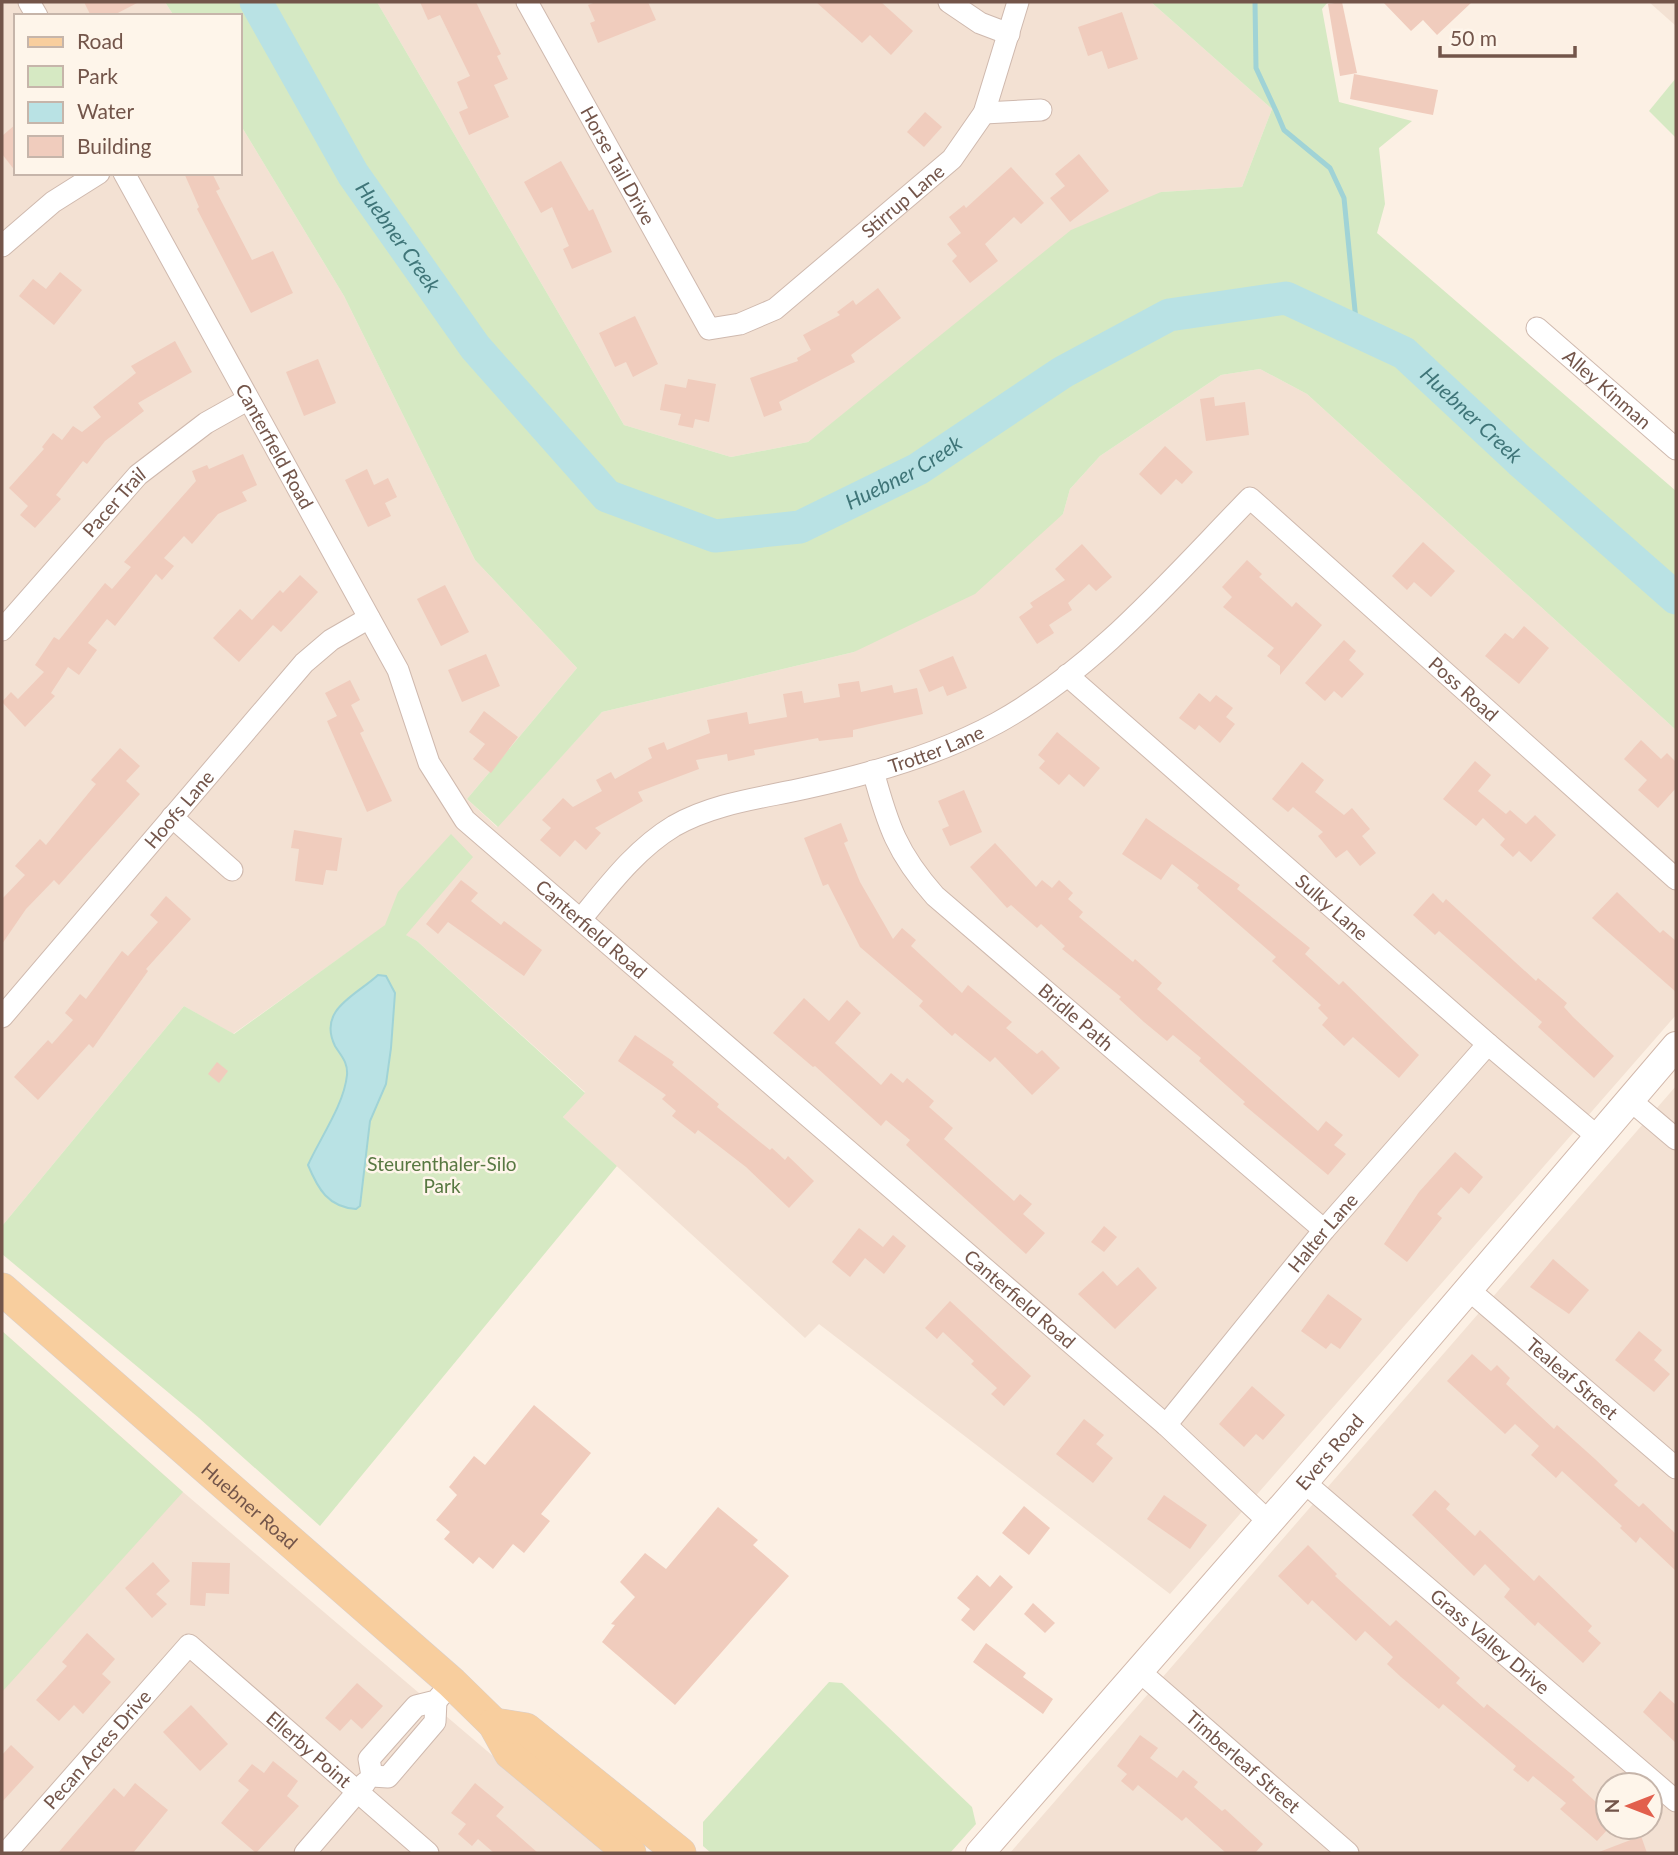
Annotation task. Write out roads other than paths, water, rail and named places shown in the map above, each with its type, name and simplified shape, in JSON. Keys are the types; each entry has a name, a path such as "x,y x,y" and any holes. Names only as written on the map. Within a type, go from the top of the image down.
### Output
{"main road":[{"name":"Evers Road","path":"980,1853 1304,1482 1676,1046"},
{"name":"Huebner Road","path":"2,1289 444,1692 494,1724 510,1753 631,1853"},
{"path":"494,1724 526,1728 680,1853"}],"street":[{"name":"Horse Tail Drive","path":"527,2 709,329"},
{"path":"949,2 980,23 1009,34"},
{"name":"Stirrup Lane","path":"709,329 740,324 775,309 938,172 967,139 984,113 1018,2"},
{"path":"984,113 1041,110"},
{"path":"2,247 53,202 96,175"},
{"name":"Canterfield Road","path":"125,175 398,670 429,763 451,803 481,836 581,919 1166,1425 1268,1521"},
{"name":"Alley Kinman","path":"1537,328 1676,449"},
{"name":"Pacer Trail","path":"2,630 138,475 206,423 247,400"},
{"name":"Trotter Lane","path":"581,919 626,863 674,827 706,811 873,771 936,751 998,723 1067,675 1124,627 1250,498"},
{"name":"Poss Road","path":"1250,498 1676,880"},
{"name":"Hoofs Lane","path":"2,1017 304,663 331,640 369,618"},
{"name":"Sulky Lane","path":"1067,675 1599,1138"},
{"name":"Bridle Path","path":"873,771 892,836 909,867 935,896 1324,1230"},
{"path":"172,817 232,870"},
{"name":"Halter Lane","path":"1166,1425 1324,1230 1488,1044"},
{"path":"1630,1100 1676,1139"},
{"name":"Tealeaf Street","path":"1469,1290 1676,1468"},
{"name":"Grass Valley Drive","path":"1304,1482 1676,1801"},
{"name":"Ellerby Point","path":"189,1645 364,1784 428,1853"},
{"name":"Pecan Acres Drive","path":"6,1853 189,1645"},
{"name":"Timberleaf Street","path":"1139,1671 1348,1853"},
{"path":"305,1853 364,1784 369,1759 416,1706 444,1692"}],"water":[{"path":"378,975 386,976 395,993 391,1048 386,1084 370,1121 360,1206 356,1209 346,1208 325,1195 308,1165 337,1110 347,1075 345,1063 331,1033 331,1022 350,996"}],"waterway":[{"name":"Huebner Creek","path":"256,2 353,174 475,347 607,496 715,536 800,527 918,469 1063,372 1169,315 1286,298 1404,353 1520,461 1676,598"},
{"path":"1255,2 1256,68 1284,130 1330,168 1344,198 1357,331"}],"park label":[{"name":"Steurenthaler-Silo Park","path":"442,1175"}]}
